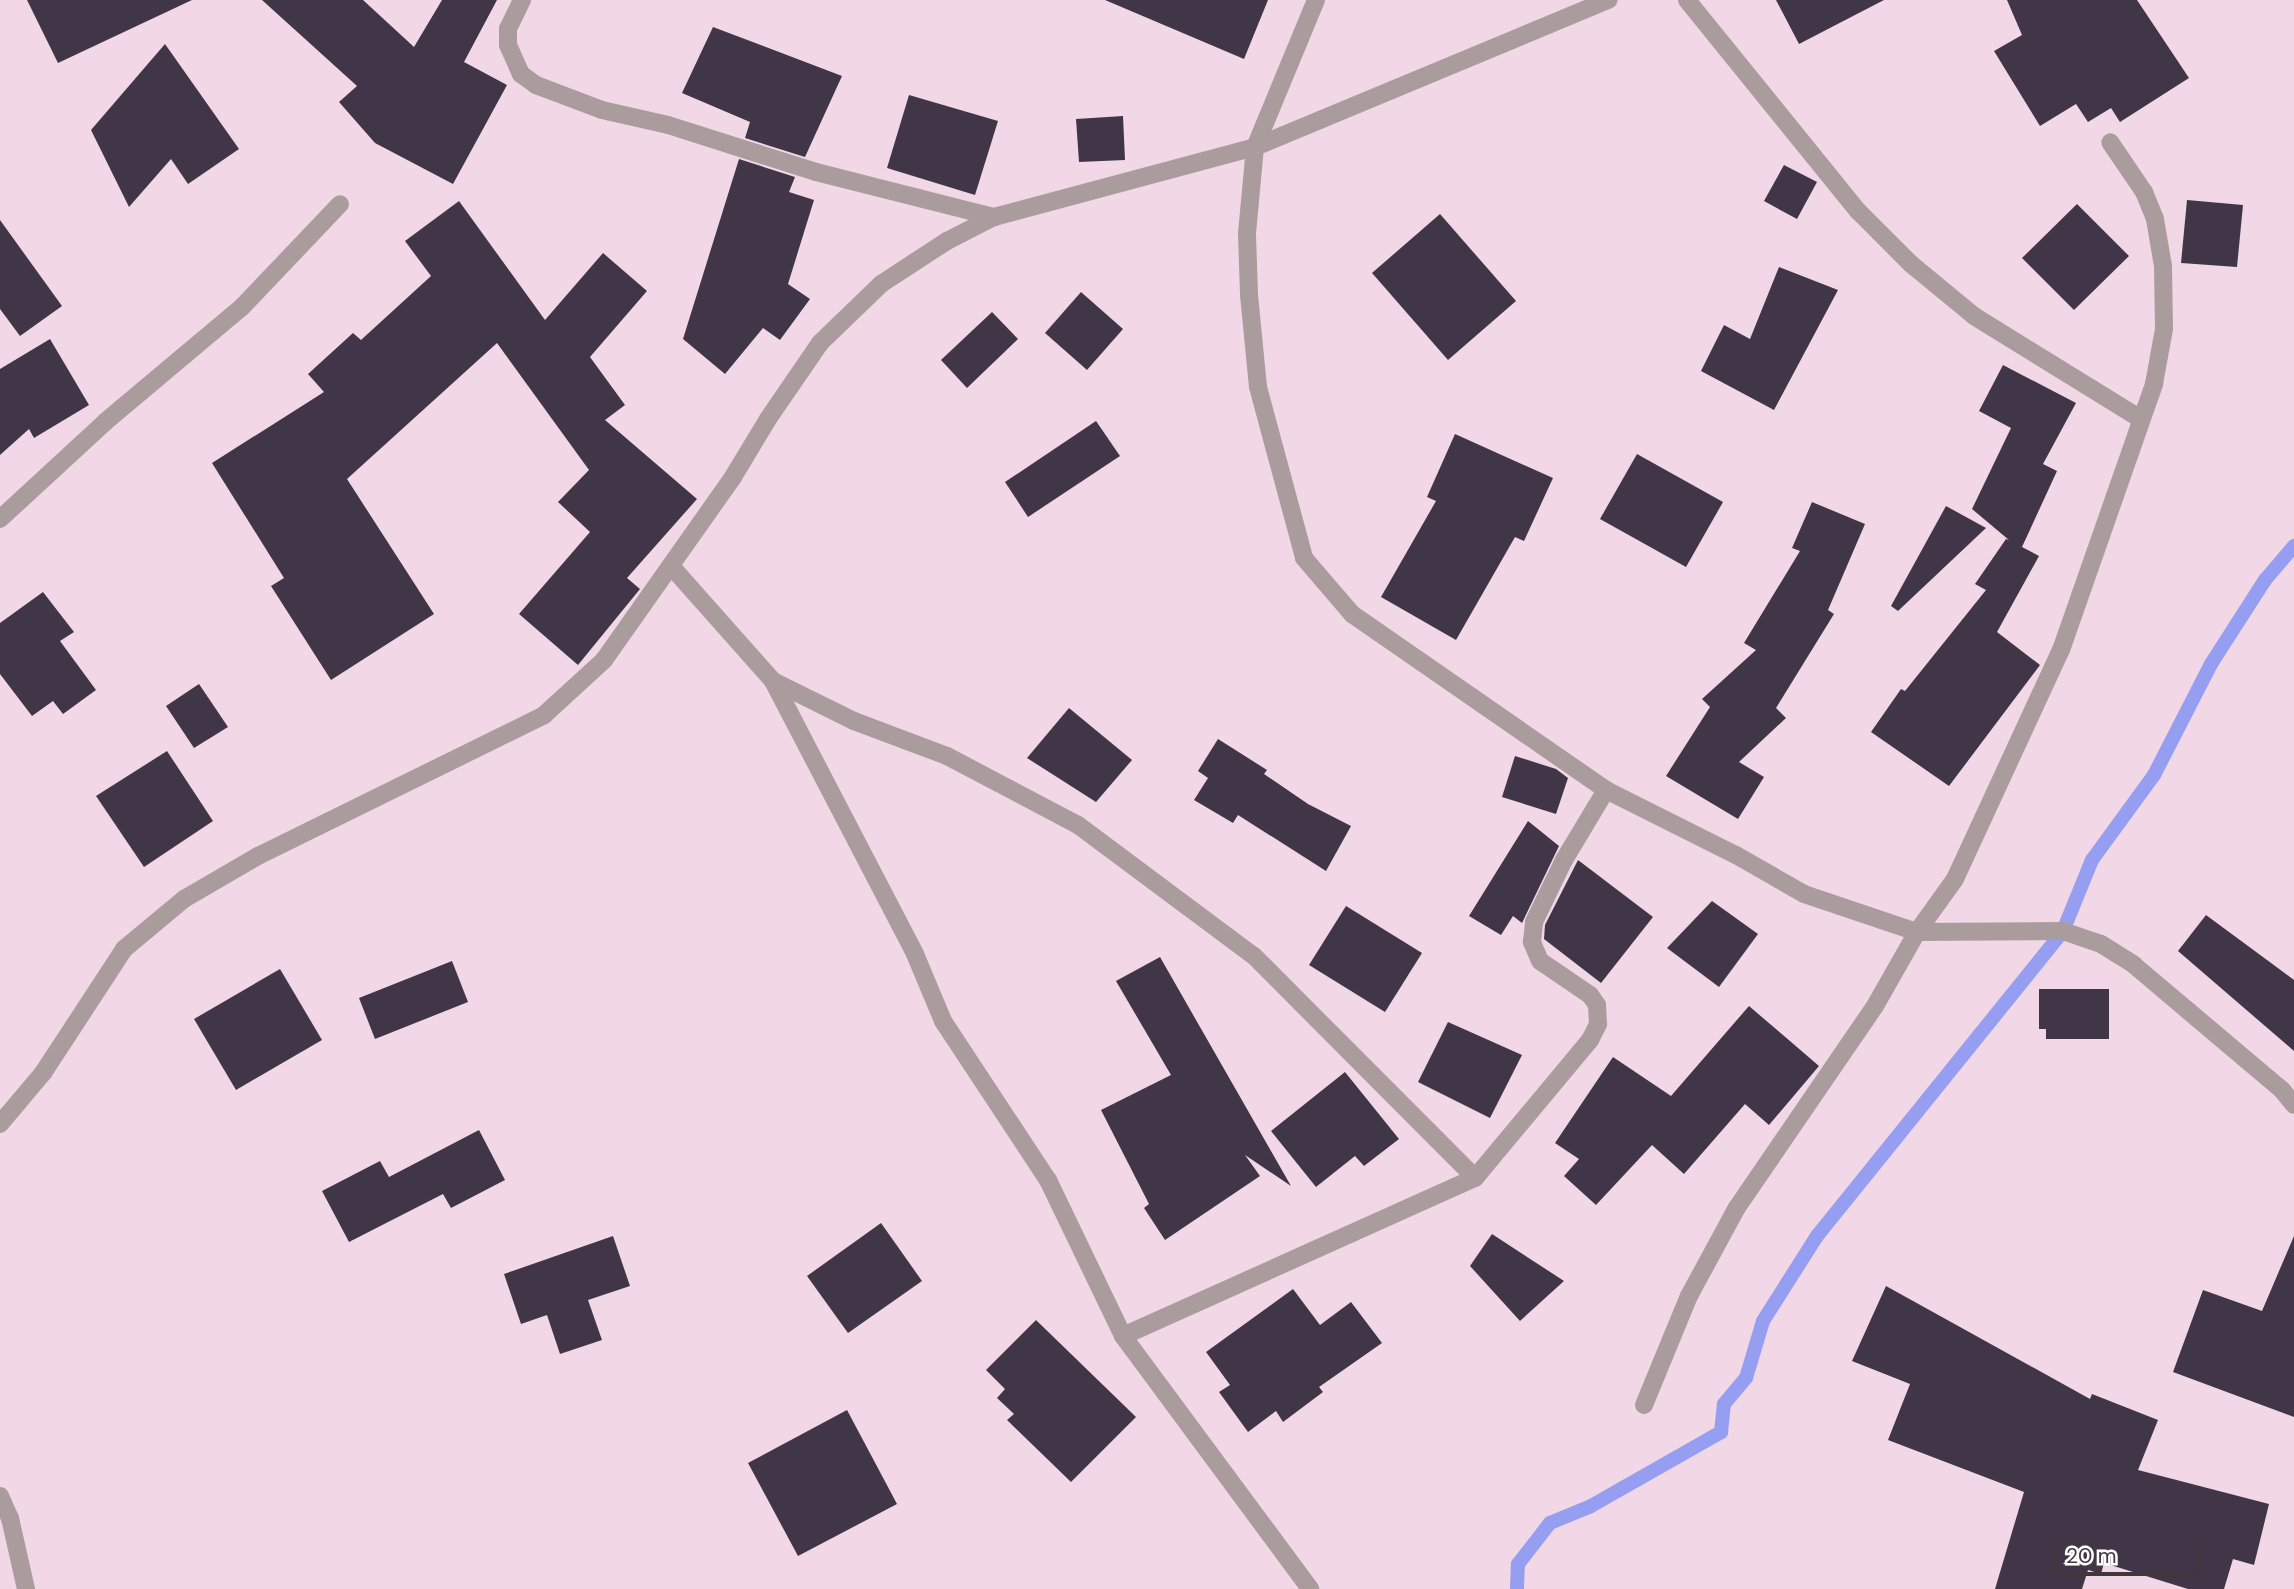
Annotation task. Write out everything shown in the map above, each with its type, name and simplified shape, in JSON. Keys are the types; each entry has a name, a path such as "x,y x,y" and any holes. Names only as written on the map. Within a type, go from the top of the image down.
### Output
{"street":[{"path":"522,0 508,29 508,46 521,74 536,85 602,110 668,125 816,172 994,217"},
{"path":"1316,0 1255,147 1247,234 1258,387 1304,558 1352,614 1606,790 1736,855 1804,894 1917,932 2063,931 2101,944 2134,965 2288,1085 2294,1105"},
{"path":"0,1124 43,1073 124,949 184,899 258,856 544,715 604,660 671,566 820,343 881,284 947,241 994,217 1255,147 1609,0"},
{"path":"1687,0 1858,211 1911,264 1974,316 2141,419"},
{"path":"1644,1405 1689,1296 1718,1239 1875,1006 1917,932 1955,879 2061,650 2154,384 2164,329 2163,266 2155,219 2144,192 2110,142"},
{"path":"0,519 104,422 242,307 340,204"},
{"path":"671,566 773,681 915,954 943,1021 1048,1180 1123,1336 1310,1589"},
{"path":"773,681 854,721 947,756 1078,825 1254,956 1475,1178"},
{"path":"1123,1336 1475,1178 1590,1040 1598,1024 1597,1005 1590,995 1540,961 1532,942 1534,922 1558,873 1606,790"},
{"path":"0,1496 10,1518 26,1589"}],"building":[{"path":"27,0 192,0 58,63"},
{"path":"262,0 363,0 414,47 442,0 497,0 464,62 507,85 453,184 375,143 339,102 357,86"},
{"path":"1105,0 1268,0 1244,59"},
{"path":"1776,0 1884,0 1799,44"},
{"path":"2007,0 2137,0 2189,78 2120,122 2111,108 2088,122 2076,104 2040,126 1994,51 2022,35"},
{"path":"713,27 842,76 805,157 745,138 750,122 682,93"},
{"path":"165,44 239,149 188,184 171,159 129,207 91,130"},
{"path":"909,95 998,121 975,195 887,168"},
{"path":"1123,116 1125,160 1079,162 1076,119"},
{"path":"739,159 795,177 789,192 814,200 788,284 810,299 780,340 763,328 725,374 683,339"},
{"path":"1784,165 1817,182 1797,219 1764,201"},
{"path":"2187,200 2243,205 2237,267 2181,263"},
{"path":"459,201 545,320 603,253 647,291 590,357 625,405 605,420 697,499 627,578 640,589 578,665 519,614 590,532 558,502 589,470 497,343 347,479 434,614 331,680 271,586 284,578 212,463 324,392 308,374 353,333 361,340 431,276 405,241"},
{"path":"2077,204 2129,256 2074,310 2022,258"},
{"path":"1440,214 1516,301 1448,360 1372,273"},
{"path":"0,220 62,306 20,336 0,309"},
{"path":"1779,267 1838,290 1774,410 1701,371 1724,325 1750,339"},
{"path":"1081,292 1123,329 1087,370 1045,333"},
{"path":"992,312 1018,339 967,388 941,360"},
{"path":"50,339 89,405 34,438 29,429 0,455 0,369"},
{"path":"2003,365 2076,403 2043,464 2057,471 2022,547 2039,556 1997,632 2040,665 1949,786 1871,732 1901,689 1905,691 1986,590 1975,584 2006,539 2009,540 1972,509 2011,428 1979,411"},
{"path":"1096,421 1120,456 1028,517 1005,482"},
{"path":"1455,434 1553,478 1524,541 1515,537 1456,640 1381,597 1436,501 1427,497"},
{"path":"1637,454 1723,502 1686,567 1600,519"},
{"path":"1812,502 1865,524 1828,610 1834,614 1776,708 1786,718 1739,762 1764,777 1738,819 1666,776 1710,707 1702,699 1756,650 1744,643 1800,551 1792,548"},
{"path":"1946,506 1986,528 1898,611 1891,606"},
{"path":"43,592 74,632 60,641 96,690 63,714 53,701 32,716 0,674 0,623"},
{"path":"199,684 228,727 194,748 166,706"},
{"path":"1069,708 1132,760 1096,802 1027,758"},
{"path":"1218,739 1267,770 1264,774 1308,804 1351,826 1326,871 1238,815 1233,823 1194,800 1208,778 1198,771"},
{"path":"167,751 213,821 144,867 96,796"},
{"path":"1515,756 1556,769 1568,778 1556,814 1502,797"},
{"path":"1528,821 1559,846 1522,923 1513,916 1501,935 1469,916"},
{"path":"1578,860 1653,917 1601,983 1544,939 1545,925"},
{"path":"1712,901 1758,934 1719,987 1667,948"},
{"path":"1346,906 1422,953 1385,1012 1309,965"},
{"path":"2206,915 2294,980 2294,1051 2178,951"},
{"path":"1160,957 1291,1186 1245,1155 1260,1176 1165,1240 1144,1208 1149,1204 1101,1110 1171,1075 1116,981"},
{"path":"452,961 468,1002 375,1039 359,998"},
{"path":"280,969 322,1040 236,1090 194,1019"},
{"path":"2039,989 2109,989 2109,1039 2046,1039 2046,1029 2039,1029"},
{"path":"1749,1006 1819,1066 1769,1125 1745,1104 1684,1174 1652,1145 1596,1205 1564,1176 1579,1159 1555,1143 1613,1057 1671,1096"},
{"path":"1448,1022 1522,1055 1490,1118 1418,1082"},
{"path":"1345,1072 1399,1139 1364,1166 1355,1156 1316,1187 1271,1131"},
{"path":"479,1130 505,1180 451,1208 443,1194 349,1242 322,1191 380,1161 389,1177"},
{"path":"881,1223 922,1281 848,1333 807,1276"},
{"path":"1492,1234 1564,1281 1520,1321 1470,1266"},
{"path":"613,1236 630,1286 588,1300 602,1340 560,1354 547,1315 521,1324 504,1274"},
{"path":"2294,1236 2294,1417 2173,1372 2203,1290 2262,1311"},
{"path":"1886,1286 2090,1399 2092,1394 2158,1420 2138,1470 2269,1504 2254,1565 2233,1559 2224,1589 2188,1589 2104,1563 2101,1574 2088,1570 2082,1589 1995,1589 2024,1492 1888,1440 1910,1384 1852,1361"},
{"path":"1293,1289 1320,1325 1351,1302 1382,1343 1319,1387 1323,1392 1283,1422 1276,1411 1248,1432 1219,1392 1230,1385 1206,1352"},
{"path":"1036,1320 1136,1417 1071,1482 1007,1420 1014,1414 997,1398 1005,1389 986,1370"},
{"path":"847,1410 897,1504 798,1556 748,1463"}],"waterway":[{"path":"1517,1589 1518,1564 1550,1523 1591,1506 1721,1432 1724,1404 1746,1378 1763,1321 1817,1236 2063,931 2092,860 2154,775 2211,664 2265,580 2294,546"}]}
